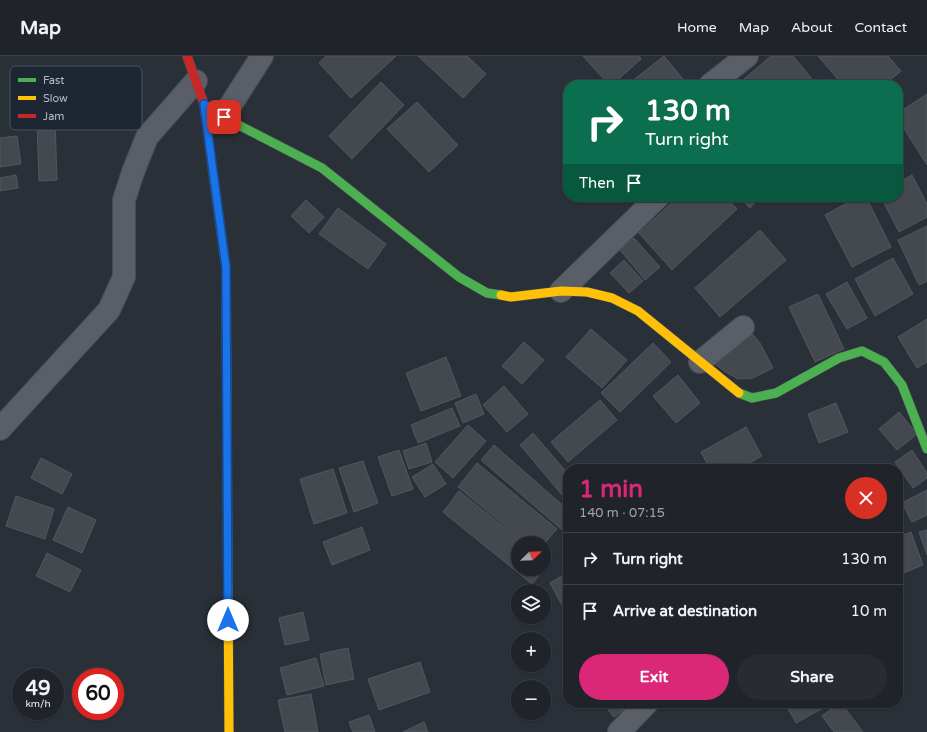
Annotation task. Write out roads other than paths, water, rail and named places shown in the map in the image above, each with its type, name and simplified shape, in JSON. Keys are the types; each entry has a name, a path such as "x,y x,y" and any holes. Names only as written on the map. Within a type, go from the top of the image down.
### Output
{"street":[{"path":"187,56 204,104 226,268 229,732"},
{"path":"224,117 262,56"},
{"path":"716,80 747,56"},
{"path":"0,429 109,310 124,277 124,200 133,172 147,137 196,81"},
{"path":"204,104 224,117 322,168 459,277 487,293 511,297 561,291 586,292 612,298 638,311 735,392 752,398 776,393 839,358 862,351 884,362 902,385 927,449"},
{"path":"561,291 653,202"},
{"path":"700,362 744,327"},
{"path":"619,732 641,708"}]}
